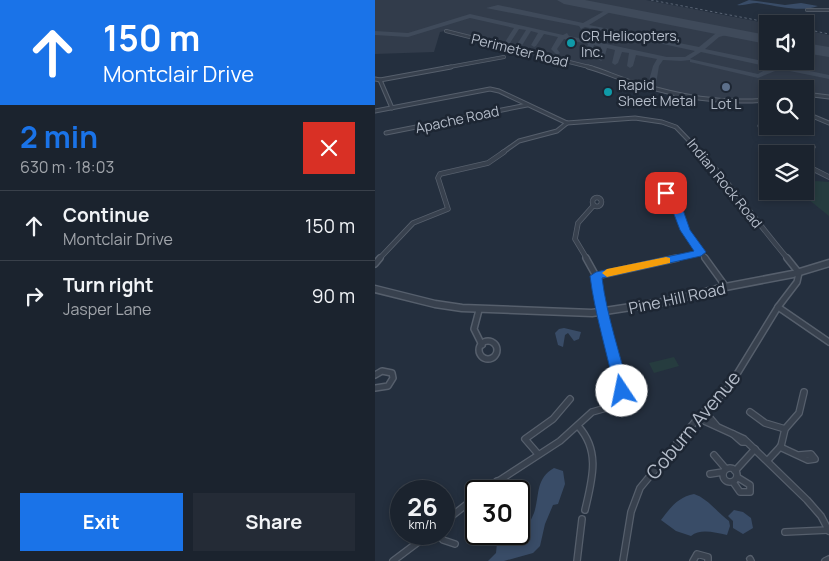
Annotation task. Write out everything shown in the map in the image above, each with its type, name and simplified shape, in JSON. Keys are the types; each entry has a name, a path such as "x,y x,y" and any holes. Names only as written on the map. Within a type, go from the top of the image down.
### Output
{"street":[{"path":"807,10 829,10"},
{"name":"Perimeter Road","path":"447,32 604,71 633,83 699,99 733,103 759,101"},
{"path":"375,79 379,80 504,57"},
{"path":"379,80 392,108"},
{"name":"Indian Rock Road","path":"375,111 487,89 499,91 567,123 635,118 661,122 679,129 719,172 743,205 799,273"},
{"path":"814,95 829,97"},
{"name":"Apache Road","path":"386,133 527,105"},
{"path":"814,117 829,123"},
{"path":"375,264 413,223 448,209 438,176 491,162 519,141 557,131 567,123"},
{"path":"814,170 829,177"},
{"path":"665,198 677,207 685,230 726,287"},
{"path":"499,480 578,426 592,412 624,403 617,366 601,312 596,276 578,247 575,236 577,223 594,205"},
{"path":"596,276 701,252"},
{"name":"Pine Hill Road","path":"375,288 435,304 479,310 563,314 601,312 670,301 726,287 799,273 829,263"},
{"name":"Coburn Avenue","path":"623,561 631,512 637,494 699,418 729,387 778,307 797,282 799,273"},
{"path":"778,307 829,342"},
{"path":"479,310 474,329 482,345"},
{"path":"375,367 377,373 389,372 393,378 387,386 375,388"},
{"path":"767,460 780,447 785,429 799,412 804,392"},
{"path":"538,454 525,439 553,419 570,399"},
{"path":"705,412 717,425"},
{"path":"750,412 765,423 785,429"},
{"path":"699,418 717,425 733,434 741,442 746,442 755,449 807,500 828,528"},
{"path":"578,426 587,436 593,450 592,474 585,510"},
{"path":"780,447 799,455"},
{"path":"725,471 725,480 735,477 755,449"},
{"path":"714,455 725,471 735,477"},
{"path":"710,474 725,471"},
{"path":"455,513 465,505"},
{"path":"577,561 582,520"},
{"path":"785,532 828,528"},
{"path":"393,561 414,545"},
{"path":"693,561 697,554 703,554 707,557 708,561"},
{"path":"825,561 829,559"}],"shaded area":[{"path":"375,0 646,0 759,22 759,70 814,70 814,32 829,35 829,96 814,94 814,80 759,80 759,100 698,98 640,84 605,70 449,30 440,32 434,52 375,54"}],"green space":[{"path":"814,181 829,182 829,216 809,200 814,200"},
{"path":"674,357 679,366 654,373 649,363"}],"water":[{"path":"749,0 785,5 801,3 818,6 804,9 757,3 737,5"},
{"path":"564,328 581,332 579,339 574,341 568,333 565,335 563,347 558,345 555,333 559,329"},
{"path":"554,468 563,471 565,484 558,504 553,505 545,524 540,546 533,553 504,561 488,561 496,553 497,545 530,545 530,522 536,506 541,482 548,472"},
{"path":"694,494 708,502 729,521 730,526 727,535 699,532 691,536 676,531 661,520 679,500"},
{"path":"734,510 743,512 751,518 753,528 743,534 733,528 733,521 728,516"}],"taxiway":[{"path":"498,7 512,10 489,8 498,7"},
{"path":"512,10 584,25"},
{"path":"584,25 608,11"},
{"path":"375,33 408,35 470,16 518,27"},
{"path":"584,25 700,50"},
{"path":"508,42 518,27"},
{"path":"518,27 530,29"},
{"path":"519,46 530,29"},
{"path":"530,29 564,37"},
{"path":"534,45 542,32"},
{"path":"700,50 717,36 728,33"},
{"path":"557,53 554,49 564,37"},
{"path":"564,37 592,43"},
{"path":"587,57 592,43"},
{"path":"592,43 619,49"},
{"path":"601,59 605,46"},
{"path":"615,63 619,49"},
{"path":"619,49 633,52"},
{"path":"633,52 655,57 685,59 700,50"},
{"path":"700,50 829,77"},
{"path":"630,66 633,52"},
{"path":"652,84 656,66 660,59"},
{"path":"692,61 758,76 769,70"}],"runway":[{"path":"564,0 759,38"},
{"path":"814,50 829,52"}],"railway":[{"path":"651,0 759,21"},
{"path":"814,31 829,34"}],"slow traffic":[{"path":"607,273 666,260"}],"place":[{"name":"CR Helicopters, Inc.","path":"571,43"},
{"name":"Lot L","path":"726,87"},
{"name":"Rapid Sheet Metal","path":"608,92"}],"route":[{"path":"622,391 614,354 601,312 596,276 701,252 685,230 677,207 665,198 667,196 666,193"}]}
